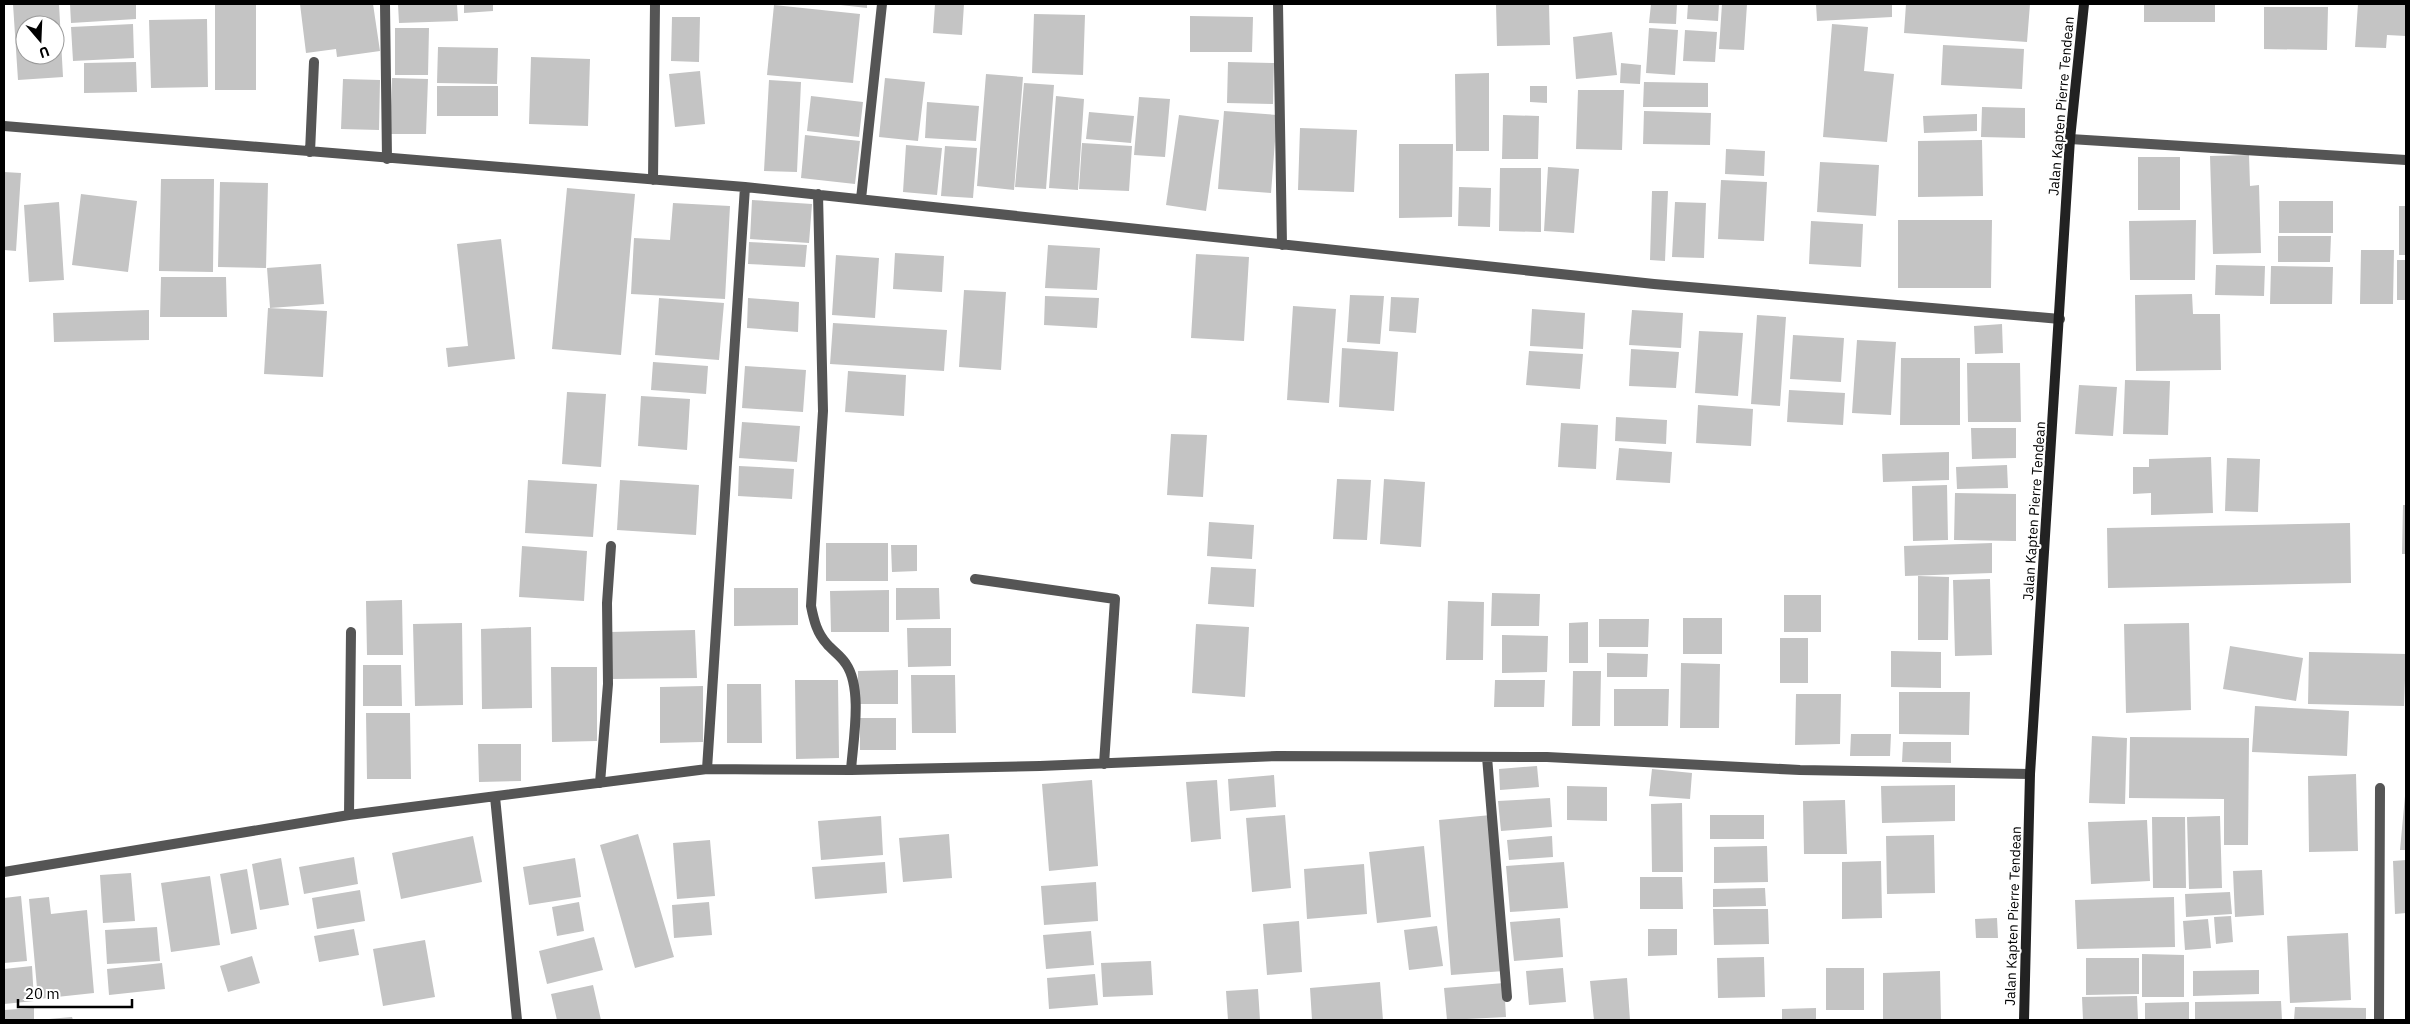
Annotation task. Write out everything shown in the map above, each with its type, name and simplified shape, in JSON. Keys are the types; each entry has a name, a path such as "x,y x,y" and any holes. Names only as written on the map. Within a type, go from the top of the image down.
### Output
{"main road":[{"name":"Jalan Kapten Pierre Tendean","path":"2024,1020 2030,774 2070,139 2084,4"}],"street":[{"path":"384,4 387,158"},
{"path":"653,180 655,4"},
{"path":"861,200 882,4"},
{"path":"1278,4 1282,246"},
{"path":"310,152 314,62"},
{"path":"4,126 745,187 1282,246 1654,284 2060,318"},
{"path":"2070,139 2406,160"},
{"path":"707,769 745,187"},
{"path":"818,194 823,412 811,606 816,628 826,644 846,663 851,675 855,694 851,770"},
{"path":"600,783 608,684 607,603 610,546"},
{"path":"975,579 1114,599 1104,764"},
{"path":"349,816 351,632"},
{"path":"4,872 349,816 707,769 851,770 1104,764 1277,756 1547,757 1800,770 2030,774"},
{"path":"1487,757 1507,997"},
{"path":"2379,1020 2380,788"},
{"path":"494,797 517,1020"}],"building":[{"path":"13,4 59,4 60,15 15,15 15,34"},
{"path":"70,4 136,4 136,19 71,23"},
{"path":"215,4 256,4 256,90 215,90"},
{"path":"300,4 373,4 380,51 337,57 336,49 306,53"},
{"path":"398,4 457,4 458,21 399,23"},
{"path":"464,4 493,4 493,11 464,13"},
{"path":"832,4 867,4 867,8"},
{"path":"935,4 964,4 962,35 933,33"},
{"path":"1496,4 1549,4 1550,45 1497,46"},
{"path":"1651,4 1677,4 1676,24 1649,23"},
{"path":"1688,4 1719,4 1718,21 1687,19"},
{"path":"1722,4 1747,4 1744,50 1719,49"},
{"path":"1816,4 1892,4 1892,17 1817,21"},
{"path":"1906,4 2030,4 2027,42 1904,33"},
{"path":"2144,4 2215,4 2215,22 2144,22"},
{"path":"2358,4 2406,4 2406,36 2387,35 2386,48 2355,47"},
{"path":"774,5 860,14 853,83 767,75"},
{"path":"2264,7 2328,7 2327,50 2264,49"},
{"path":"1034,14 1085,15 1083,75 1032,73"},
{"path":"1190,16 1253,17 1252,52 1190,52"},
{"path":"672,17 700,17 699,62 671,61"},
{"path":"207,19 208,87 151,88 149,20"},
{"path":"133,24 134,58 73,61 71,27"},
{"path":"1832,24 1868,27 1864,71 1894,74 1887,142 1823,137"},
{"path":"395,28 429,28 428,75 395,75"},
{"path":"1649,28 1678,30 1675,75 1646,73"},
{"path":"1685,30 1717,32 1715,62 1683,61"},
{"path":"1612,32 1617,75 1576,79 1573,37"},
{"path":"1943,45 2024,49 2022,89 1941,85"},
{"path":"438,47 498,48 497,84 437,83"},
{"path":"531,57 590,59 588,126 529,124"},
{"path":"136,62 137,92 84,93 84,63"},
{"path":"1228,62 1274,63 1273,104 1227,103"},
{"path":"1621,63 1641,65 1640,84 1620,83"},
{"path":"17,65 62,65 63,77 18,80"},
{"path":"700,71 705,124 675,127 669,74"},
{"path":"1489,73 1489,151 1456,151 1455,74"},
{"path":"986,74 1023,77 1014,190 977,186"},
{"path":"392,78 428,79 426,134 390,134"},
{"path":"885,78 925,82 918,141 879,137"},
{"path":"343,79 380,80 379,130 341,129"},
{"path":"769,80 801,82 797,172 764,171"},
{"path":"1644,82 1708,83 1708,107 1643,107"},
{"path":"1024,83 1054,85 1046,189 1015,187"},
{"path":"437,86 498,86 498,116 437,116"},
{"path":"1530,86 1547,86 1547,103 1530,102"},
{"path":"1578,90 1624,90 1622,150 1576,149"},
{"path":"811,96 863,102 859,137 807,131"},
{"path":"1056,96 1084,99 1078,190 1049,188"},
{"path":"1139,97 1170,99 1165,157 1134,155"},
{"path":"927,102 979,106 976,141 925,138"},
{"path":"1982,107 2025,108 2025,138 1981,137"},
{"path":"1224,111 1277,115 1271,193 1218,189"},
{"path":"1644,111 1711,113 1710,145 1643,144"},
{"path":"1089,112 1134,116 1131,143 1086,139"},
{"path":"1977,114 1977,131 1924,133 1923,116"},
{"path":"1179,115 1219,120 1206,211 1166,205"},
{"path":"1503,115 1539,116 1538,159 1502,159"},
{"path":"1300,128 1357,130 1354,192 1298,190"},
{"path":"805,135 860,141 855,184 801,178"},
{"path":"1982,140 1983,196 1918,197 1918,141"},
{"path":"1082,143 1132,146 1129,191 1079,189"},
{"path":"1399,144 1453,144 1452,217 1399,218"},
{"path":"906,145 942,148 937,195 903,192"},
{"path":"945,146 977,148 973,198 941,196"},
{"path":"1726,149 1765,151 1764,176 1725,174"},
{"path":"2249,155 2250,186 2259,185 2261,253 2213,254 2210,156"},
{"path":"2138,157 2180,157 2180,210 2138,210"},
{"path":"1820,162 1879,165 1876,216 1817,212"},
{"path":"1548,167 1579,169 1574,233 1544,231"},
{"path":"1500,168 1541,168 1541,232 1499,231"},
{"path":"4,172 21,173 16,251 4,250"},
{"path":"161,179 214,179 213,272 159,271"},
{"path":"1721,180 1767,182 1764,241 1718,239"},
{"path":"220,182 268,183 266,268 218,267"},
{"path":"1459,187 1491,188 1490,227 1458,226"},
{"path":"567,188 635,194 621,355 552,349"},
{"path":"1652,191 1668,191 1665,261 1650,260"},
{"path":"81,194 137,201 128,272 72,265"},
{"path":"752,200 812,204 809,243 750,239"},
{"path":"2279,201 2333,201 2333,233 2279,233"},
{"path":"59,202 64,280 29,282 24,205"},
{"path":"1675,202 1706,203 1704,258 1672,257"},
{"path":"673,203 730,206 725,299 631,294 634,238 670,240"},
{"path":"2399,206 2406,206 2406,255 2399,255"},
{"path":"1898,220 1992,220 1991,288 1898,288"},
{"path":"2196,220 2195,280 2130,280 2129,221"},
{"path":"1811,221 1863,224 1861,267 1809,264"},
{"path":"2278,236 2331,236 2330,262 2278,262"},
{"path":"501,239 515,359 448,367 446,348 468,346 457,244"},
{"path":"749,242 807,245 805,267 748,264"},
{"path":"1048,245 1100,248 1097,290 1045,288"},
{"path":"2361,250 2394,250 2393,304 2360,304"},
{"path":"895,253 944,256 942,292 893,289"},
{"path":"1196,254 1249,257 1244,341 1191,338"},
{"path":"836,255 879,258 875,318 832,315"},
{"path":"2397,260 2406,260 2406,300 2397,300"},
{"path":"321,264 324,304 270,308 267,268"},
{"path":"2216,265 2265,266 2264,296 2215,295"},
{"path":"2271,266 2333,267 2332,304 2270,304"},
{"path":"161,277 226,277 227,317 160,317"},
{"path":"964,290 1006,292 1001,370 959,367"},
{"path":"2192,294 2193,314 2220,314 2221,370 2136,371 2135,295"},
{"path":"1350,295 1384,296 1380,344 1347,342"},
{"path":"1045,296 1099,298 1097,328 1044,325"},
{"path":"1391,297 1419,298 1416,333 1389,331"},
{"path":"659,298 724,303 719,360 655,355"},
{"path":"748,298 799,302 798,332 747,328"},
{"path":"1293,306 1336,309 1329,403 1287,400"},
{"path":"268,308 327,311 323,377 264,374"},
{"path":"1532,309 1585,313 1583,349 1530,346"},
{"path":"149,310 149,340 54,342 53,313"},
{"path":"1632,310 1683,313 1681,348 1629,345"},
{"path":"1757,315 1786,317 1780,406 1751,404"},
{"path":"833,323 947,330 944,371 830,364"},
{"path":"2002,324 2003,353 1975,354 1974,326"},
{"path":"1699,331 1743,333 1738,396 1695,393"},
{"path":"1793,335 1844,338 1841,382 1790,379"},
{"path":"1857,340 1896,342 1891,415 1852,413"},
{"path":"1342,348 1398,352 1394,411 1339,407"},
{"path":"1631,349 1679,352 1676,388 1629,386"},
{"path":"1529,351 1583,354 1580,389 1526,385"},
{"path":"1901,358 1960,358 1960,425 1900,425"},
{"path":"653,362 708,366 706,394 651,390"},
{"path":"1967,363 2020,363 2021,422 1968,422"},
{"path":"745,366 806,370 803,412 742,408"},
{"path":"848,371 906,375 904,416 845,412"},
{"path":"2125,380 2170,381 2168,435 2123,434"},
{"path":"2079,385 2117,387 2113,436 2075,434"},
{"path":"1789,390 1845,393 1843,425 1787,422"},
{"path":"567,392 606,394 601,467 562,464"},
{"path":"641,396 690,399 687,450 638,446"},
{"path":"1698,405 1753,409 1751,446 1696,443"},
{"path":"1616,417 1667,420 1666,444 1615,441"},
{"path":"742,422 800,426 797,462 739,458"},
{"path":"1561,423 1598,425 1596,469 1558,467"},
{"path":"1971,428 2016,428 2016,458 1972,459"},
{"path":"1171,434 1207,435 1203,497 1167,495"},
{"path":"1619,448 1672,452 1670,483 1616,480"},
{"path":"1949,452 1949,480 1883,482 1882,454"},
{"path":"2211,457 2213,513 2151,515 2151,493 2133,494 2133,467 2149,467 2149,459"},
{"path":"2227,458 2260,459 2258,512 2225,511"},
{"path":"2007,465 2008,488 1957,489 1956,467"},
{"path":"739,466 794,469 792,499 738,496"},
{"path":"1337,479 1371,480 1367,540 1333,539"},
{"path":"1384,479 1425,482 1421,547 1380,544"},
{"path":"528,480 597,484 593,537 525,533"},
{"path":"620,480 699,485 696,535 617,530"},
{"path":"1947,485 1948,540 1913,541 1912,486"},
{"path":"1955,493 2016,494 2016,541 1954,540"},
{"path":"2403,505 2406,505 2406,554 2402,554"},
{"path":"1209,522 1254,525 1252,559 1207,556"},
{"path":"2350,523 2351,583 2108,588 2107,528"},
{"path":"826,543 888,543 888,581 826,581"},
{"path":"1992,543 1992,573 1905,576 1904,546"},
{"path":"891,545 917,545 917,571 892,572"},
{"path":"522,546 587,551 584,601 519,597"},
{"path":"1211,567 1256,569 1254,607 1208,604"},
{"path":"1918,576 1949,577 1948,640 1918,640"},
{"path":"1990,579 1992,655 1955,656 1953,580"},
{"path":"734,588 798,588 798,625 734,626"},
{"path":"896,588 939,588 940,619 896,620"},
{"path":"889,590 889,632 831,632 830,591"},
{"path":"1492,593 1540,594 1539,626 1491,626"},
{"path":"1784,595 1821,595 1821,632 1784,632"},
{"path":"402,600 403,655 367,655 366,601"},
{"path":"1448,601 1484,602 1483,660 1446,660"},
{"path":"1683,618 1722,618 1722,654 1683,654"},
{"path":"1599,619 1649,619 1648,647 1599,647"},
{"path":"1588,622 1588,663 1569,663 1569,623"},
{"path":"462,623 463,705 415,706 413,624"},
{"path":"2189,623 2191,710 2126,713 2124,624"},
{"path":"1196,624 1249,627 1245,697 1192,693"},
{"path":"531,627 532,708 482,709 481,629"},
{"path":"907,628 951,628 951,666 908,667"},
{"path":"695,630 697,678 611,679 610,632"},
{"path":"1502,635 1548,636 1547,672 1502,673"},
{"path":"1780,638 1808,638 1808,683 1780,683"},
{"path":"2230,646 2303,658 2296,701 2223,689"},
{"path":"1891,651 1941,652 1941,688 1891,687"},
{"path":"2309,652 2406,654 2404,706 2308,704"},
{"path":"1607,653 1648,654 1647,677 1607,677"},
{"path":"1681,663 1720,664 1719,728 1680,728"},
{"path":"363,665 401,665 402,706 363,706"},
{"path":"551,667 597,667 597,741 552,742"},
{"path":"898,670 898,704 858,704 858,671"},
{"path":"1573,671 1601,671 1600,726 1572,726"},
{"path":"911,675 955,675 956,733 912,733"},
{"path":"795,680 838,680 839,758 796,759"},
{"path":"1495,680 1545,680 1544,707 1494,707"},
{"path":"727,684 761,684 762,743 727,743"},
{"path":"703,686 703,742 660,743 660,687"},
{"path":"1614,689 1669,689 1668,726 1614,726"},
{"path":"1899,692 1970,692 1969,735 1899,734"},
{"path":"1796,694 1841,694 1840,744 1795,745"},
{"path":"2255,706 2349,711 2347,756 2252,752"},
{"path":"366,713 410,713 411,779 367,779"},
{"path":"860,718 896,718 896,750 860,750"},
{"path":"1851,734 1891,734 1890,756 1850,756"},
{"path":"2092,736 2127,738 2125,804 2089,803"},
{"path":"2130,737 2249,738 2248,845 2224,845 2224,799 2129,798"},
{"path":"1903,742 1951,742 1951,763 1902,762"},
{"path":"478,744 521,744 521,781 479,782"},
{"path":"1537,766 1539,787 1500,790 1499,769"},
{"path":"1652,769 1692,773 1690,799 1649,796"},
{"path":"2356,774 2358,851 2309,852 2308,776"},
{"path":"1274,775 1276,807 1230,811 1228,779"},
{"path":"1092,780 1098,866 1049,871 1042,784"},
{"path":"1217,780 1221,839 1191,842 1186,782"},
{"path":"1955,785 1955,821 1882,823 1881,786"},
{"path":"1567,786 1607,787 1607,821 1567,820"},
{"path":"2405,796 2406,850 2400,850"},
{"path":"1550,798 1552,827 1501,831 1498,801"},
{"path":"1845,800 1847,854 1804,854 1803,801"},
{"path":"1682,803 1683,872 1652,872 1651,804"},
{"path":"1285,815 1291,888 1252,892 1246,818"},
{"path":"1491,815 1504,971 1451,975 1439,820"},
{"path":"1710,815 1764,815 1764,839 1710,839"},
{"path":"881,816 883,855 821,860 818,821"},
{"path":"2220,816 2222,888 2189,889 2187,817"},
{"path":"2152,817 2185,817 2186,888 2153,888"},
{"path":"2147,820 2150,881 2091,884 2088,822"},
{"path":"638,834 674,957 635,968 600,845"},
{"path":"949,834 952,878 903,882 899,838"},
{"path":"1934,835 1935,893 1887,894 1886,836"},
{"path":"473,836 482,882 401,899 392,853"},
{"path":"1552,836 1553,857 1509,860 1507,840"},
{"path":"710,840 715,896 677,899 673,843"},
{"path":"1424,846 1431,917 1377,923 1369,852"},
{"path":"1767,846 1768,882 1714,883 1714,847"},
{"path":"354,857 358,884 304,894 299,867"},
{"path":"281,858 289,905 260,910 252,864"},
{"path":"575,858 581,897 529,905 523,867"},
{"path":"2406,860 2406,913 2395,914 2393,861"},
{"path":"1881,861 1882,918 1842,919 1842,862"},
{"path":"885,862 887,893 815,899 812,867"},
{"path":"1564,862 1568,908 1510,912 1506,866"},
{"path":"1364,864 1367,914 1307,919 1304,869"},
{"path":"247,869 257,929 231,934 220,874"},
{"path":"2262,870 2264,915 2235,917 2233,871"},
{"path":"131,873 135,921 103,923 100,875"},
{"path":"210,876 220,945 171,952 161,883"},
{"path":"1640,877 1682,877 1683,909 1640,909"},
{"path":"1096,882 1098,921 1044,925 1041,886"},
{"path":"1765,888 1766,906 1713,907 1713,889"},
{"path":"360,890 365,921 317,929 312,898"},
{"path":"2230,892 2232,914 2186,917 2185,894"},
{"path":"21,896 27,961 4,963 4,898"},
{"path":"49,897 51,914 87,910 94,993 38,999 29,899"},
{"path":"2174,897 2175,947 2077,949 2075,900"},
{"path":"579,902 584,931 557,936 552,907"},
{"path":"709,902 712,935 674,938 672,905"},
{"path":"1713,909 1768,909 1769,944 1714,945"},
{"path":"2231,916 2233,942 2216,944 2214,917"},
{"path":"1560,918 1563,957 1514,961 1510,922"},
{"path":"1997,918 1998,938 1976,938 1975,919"},
{"path":"2208,919 2211,948 2185,950 2183,921"},
{"path":"1299,921 1302,972 1267,975 1263,924"},
{"path":"1437,926 1443,966 1409,970 1404,930"},
{"path":"157,927 160,961 107,964 105,930"},
{"path":"354,929 359,955 319,962 314,936"},
{"path":"1648,929 1677,929 1677,955 1648,956"},
{"path":"1091,931 1094,965 1046,969 1043,935"},
{"path":"2348,933 2351,1000 2290,1003 2287,936"},
{"path":"594,937 603,970 547,984 539,951"},
{"path":"425,940 435,997 383,1006 373,949"},
{"path":"2142,954 2184,955 2184,997 2142,997"},
{"path":"252,956 260,983 228,992 220,966"},
{"path":"1764,957 1765,997 1718,998 1717,958"},
{"path":"2086,958 2139,958 2139,994 2086,995"},
{"path":"1151,961 1153,995 1103,997 1101,963"},
{"path":"162,963 165,989 109,995 107,969"},
{"path":"32,966 34,1001 4,1004 4,969"},
{"path":"1563,968 1566,1002 1529,1005 1526,971"},
{"path":"1826,968 1864,968 1864,1010 1826,1010"},
{"path":"2259,970 2259,994 2193,996 2193,971"},
{"path":"1940,971 1941,1020 1883,1020 1883,973"},
{"path":"1095,974 1098,1005 1049,1009 1047,978"},
{"path":"1627,978 1630,1020 1594,1020 1590,981"},
{"path":"1380,982 1383,1020 1312,1020 1310,988"},
{"path":"1504,983 1506,1017 1447,1020 1444,988"},
{"path":"593,985 601,1020 557,1020 551,994"},
{"path":"1258,989 1260,1020 1228,1020 1226,991"},
{"path":"2137,996 2138,1020 2083,1020 2082,997"},
{"path":"2281,1001 2282,1020 2195,1020 2195,1002"},
{"path":"2189,1002 2189,1020 2145,1020 2145,1003"},
{"path":"2295,1007 2366,1008 2366,1020 2294,1020"},
{"path":"34,1008 34,1020 4,1020 4,1010"},
{"path":"1816,1008 1816,1020 1782,1020 1782,1009"},
{"path":"72,1017 73,1020 49,1020 49,1019"}]}
